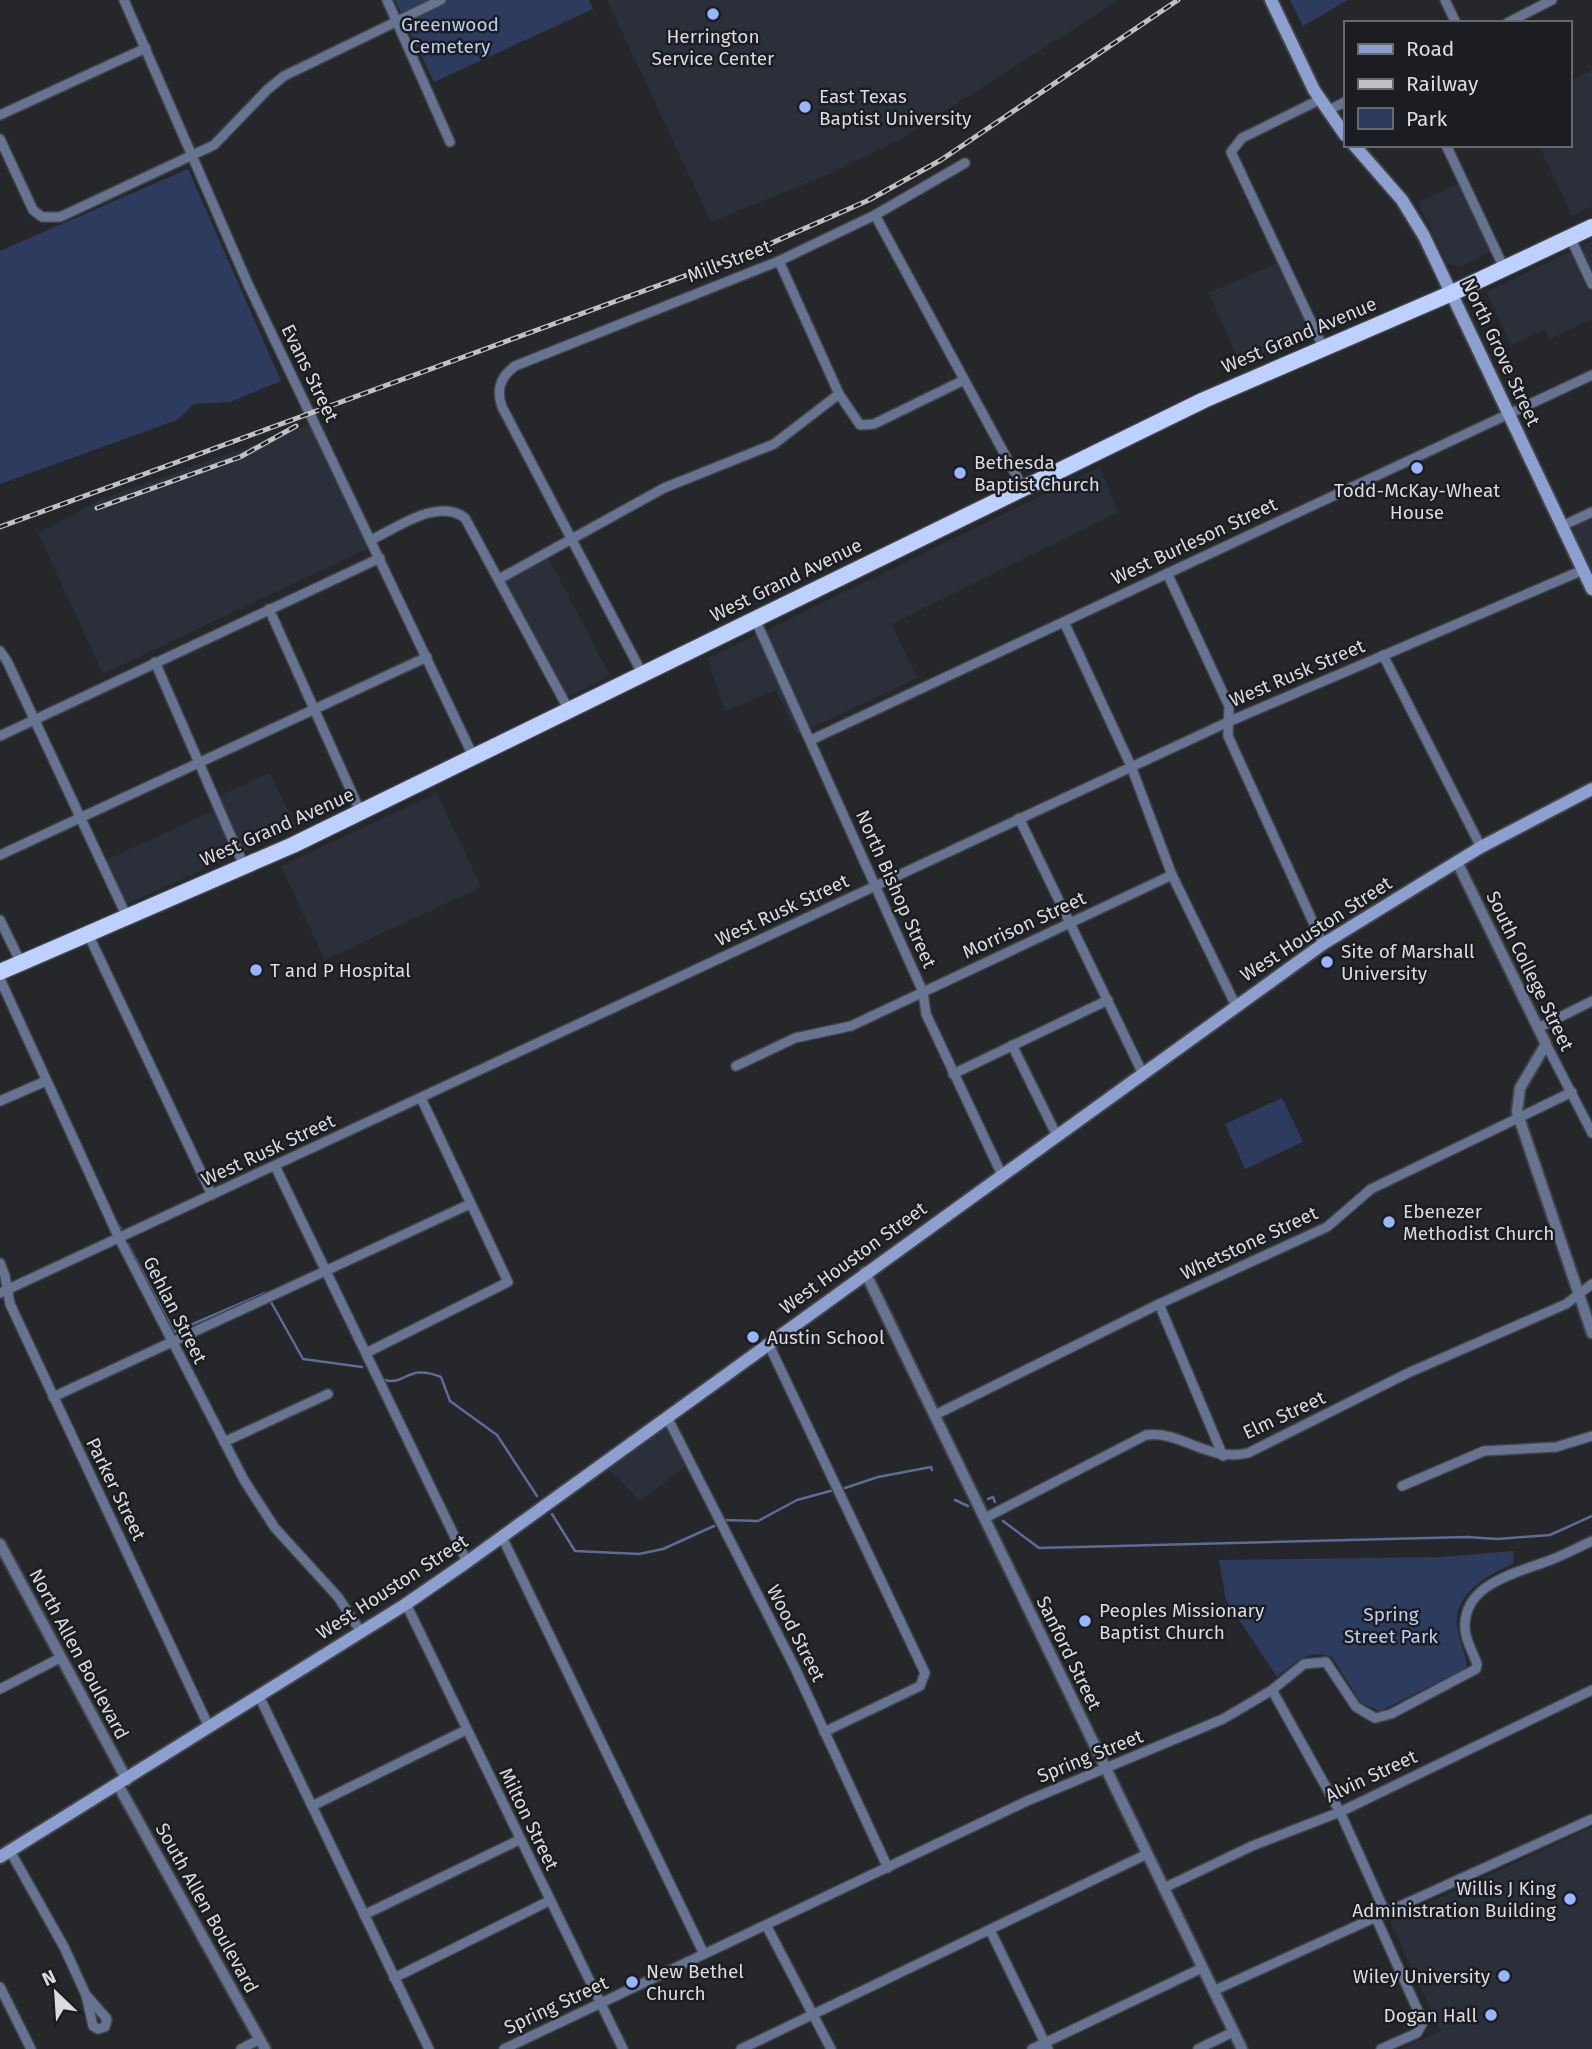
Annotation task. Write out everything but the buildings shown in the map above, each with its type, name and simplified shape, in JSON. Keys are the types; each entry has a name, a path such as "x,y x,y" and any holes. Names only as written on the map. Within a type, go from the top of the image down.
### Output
{"highway":[{"name":"West Grand Avenue","path":"0,972 361,813 1233,386 1452,293 1592,227"}],"main road":[{"path":"1271,0 1323,105 1344,134"},
{"name":"North Grove Street","path":"1356,147 1410,212 1452,293 1592,589"},
{"name":"West Houston Street","path":"5,1854 361,1632 467,1562 865,1272 1323,944 1481,847 1592,789"}],"street":[{"name":"Evans Street","path":"124,0 248,284 474,758"},
{"path":"387,0 450,142"},
{"path":"0,139 29,204 42,217 71,212 194,156 229,132 267,90 284,76 441,0"},
{"path":"1445,0 1455,21"},
{"path":"1511,21 1552,0"},
{"path":"0,115 146,48"},
{"path":"1323,347 1234,162 1233,147 1242,138 1323,105 1344,102"},
{"path":"1447,147 1504,268"},
{"name":"Mill Street","path":"572,541 502,407 499,389 502,380 515,366 707,287 779,261 875,215 965,163"},
{"path":"875,215 1023,488"},
{"path":"1570,237 1592,284"},
{"path":"779,261 839,394 853,418 865,426 964,380"},
{"name":"West Burleson Street","path":"811,740 1592,374"},
{"path":"499,579 664,488 774,444 839,394"},
{"path":"371,540 432,512 449,510 458,513 470,526 570,712"},
{"path":"1562,526 1592,512"},
{"path":"572,541 643,675"},
{"path":"0,736 380,558"},
{"name":"West Rusk Street","path":"4,1291 1227,722 1583,570"},
{"path":"1167,573 1229,706 1228,736 1323,944"},
{"path":"269,609 361,813"},
{"name":"North Bishop Street","path":"755,618 923,992 926,1014 1002,1175"},
{"path":"1064,622 1131,766 1172,875 1236,1006"},
{"path":"0,651 127,917"},
{"path":"1383,655 1481,847"},
{"path":"0,855 427,657"},
{"path":"155,662 244,866"},
{"path":"1019,818 1143,1074"},
{"name":"South College Street","path":"1457,862 1592,1133"},
{"name":"Morrison Street","path":"736,1066 788,1040 843,1029 1172,875"},
{"path":"0,920 21,963"},
{"path":"88,934 212,1195"},
{"name":"Gehlan Street","path":"0,979 119,1238 224,1442 275,1528 338,1597 361,1632"},
{"path":"953,1074 1108,1000"},
{"path":"1538,1028 1592,1001"},
{"path":"1546,1044 1520,1088 1517,1106 1592,1333"},
{"path":"1012,1045 1057,1136"},
{"path":"0,1101 46,1080"},
{"name":"Whetstone Street","path":"935,1415 1159,1304 1327,1227 1371,1189 1572,1092"},
{"path":"366,1353 508,1282 421,1098"},
{"path":"275,1166 467,1562"},
{"path":"53,1397 470,1204"},
{"name":"Parker Street","path":"0,1263 9,1304 209,1727"},
{"name":"Sanford Street","path":"865,1272 1241,2049"},
{"name":"Elm Street","path":"985,1518 1146,1436 1164,1436 1223,1456 1256,1449 1416,1369 1566,1304 1592,1284"},
{"path":"1159,1304 1223,1456"},
{"path":"768,1343 924,1667 925,1677 920,1686 824,1732"},
{"path":"224,1442 328,1394"},
{"name":"Wood Street","path":"667,1417 790,1657 888,1868"},
{"path":"1402,1486 1476,1453 1504,1448 1556,1447 1592,1436"},
{"path":"502,1537 704,1954"},
{"name":"Spring Street","path":"503,2049 1027,1801 1223,1719 1272,1690 1304,1664 1326,1662 1361,1712 1375,1718 1391,1714 1476,1669 1477,1664 1465,1626 1471,1606 1484,1589 1508,1574 1555,1558 1592,1541"},
{"name":"North Allen Boulevard","path":"0,1544 122,1782"},
{"name":"Milton Street","path":"405,1604 623,2049"},
{"path":"0,1689 60,1658"},
{"path":"1272,1690 1340,1812 1422,2018 1422,2028 1417,2033 1381,2049"},
{"name":"Alvin Street","path":"1164,1888 1252,1846 1340,1812 1592,1690"},
{"path":"259,1696 429,2049"},
{"path":"312,1807 466,1730"},
{"name":"South Allen Boulevard","path":"122,1782 263,2044"},
{"path":"1213,1991 1591,1823"},
{"path":"364,1915 519,1840"},
{"path":"5,1854 64,1947 86,1995"},
{"path":"741,2049 1147,1854"},
{"path":"394,1978 550,1901"},
{"path":"766,1925 831,2049"},
{"path":"990,1930 1047,2046"},
{"path":"1032,2049 1047,2046 1202,1968"},
{"path":"0,1987 32,2049"},
{"path":"1198,2049 1233,2032"},
{"path":"241,2049 263,2044"}],"shaded area":[{"name":"East Texas Baptist University","path":"607,0 1119,0 901,139 831,173 711,222"},
{"path":"1592,70 1592,206 1572,216 1540,147 1571,147 1571,80"},
{"path":"1461,183 1493,251 1459,267 1447,263 1418,202"},
{"path":"1592,241 1592,319 1550,339 1545,329 1511,345 1486,292"},
{"path":"1280,262 1311,332 1240,364 1209,293"},
{"path":"310,424 368,548 103,674 38,533 102,499"},
{"path":"1100,467 1118,512 892,624 917,678 797,735 776,690 725,711 707,659"},
{"path":"1592,517 1592,578 1569,528"},
{"path":"548,557 610,676 565,699 504,580"},
{"path":"270,773 297,828 124,905 104,861 213,811 209,800"},
{"path":"437,793 481,887 325,960 281,866"},
{"path":"674,1421 694,1460 640,1501 608,1468"},
{"name":"Wiley University","path":"1592,1827 1592,2049 1400,2049 1441,2031 1390,1921"}],"green space":[{"name":"Greenwood Cemetery","path":"395,0 589,0 593,9 434,82"},
{"path":"1290,0 1348,0 1303,26"},
{"path":"188,169 281,381 230,402 194,404 177,420 0,484 0,251"},
{"path":"1282,1098 1303,1142 1245,1169 1225,1124"},
{"name":"Spring Street Park","path":"1514,1551 1513,1564 1474,1587 1461,1604 1457,1626 1467,1668 1380,1711 1361,1703 1332,1657 1316,1655 1302,1658 1277,1677 1226,1600 1219,1560 1443,1557"}],"waterway":[{"path":"117,1223 121,1229"},
{"path":"128,1244 174,1332 265,1293"},
{"path":"271,1302 303,1359 362,1367"},
{"path":"385,1380 398,1380 421,1372 441,1377 450,1401 497,1435 537,1496"},
{"path":"845,1488 878,1477 931,1467 932,1470"},
{"path":"725,1520 758,1521 797,1500 834,1490"},
{"path":"988,1499 993,1497 995,1502"},
{"path":"955,1500 968,1506"},
{"path":"552,1514 575,1551 639,1554 663,1549 714,1526"},
{"path":"1003,1521 1039,1548 1467,1537 1497,1539 1550,1535 1592,1516"}],"railway":[{"path":"0,527 758,249 869,200 941,160 1178,0"},
{"path":"97,508 240,457 296,426"}],"place":[{"name":"Herrington Service Center","path":"713,14"},
{"name":"East Texas Baptist University","path":"805,107"},
{"name":"Todd-McKay-Wheat House","path":"1417,468"},
{"name":"Bethesda Baptist Church","path":"960,473"},
{"name":"Site of Marshall University","path":"1327,962"},
{"name":"T and P Hospital","path":"256,970"},
{"name":"Ebenezer Methodist Church","path":"1389,1222"},
{"name":"Austin School","path":"753,1337"},
{"name":"Peoples Missionary Baptist Church","path":"1085,1621"},
{"name":"Willis J King Administration Building","path":"1570,1899"},
{"name":"Wiley University","path":"1504,1976"},
{"name":"New Bethel Church","path":"632,1982"},
{"name":"Dogan Hall","path":"1491,2015"}]}
